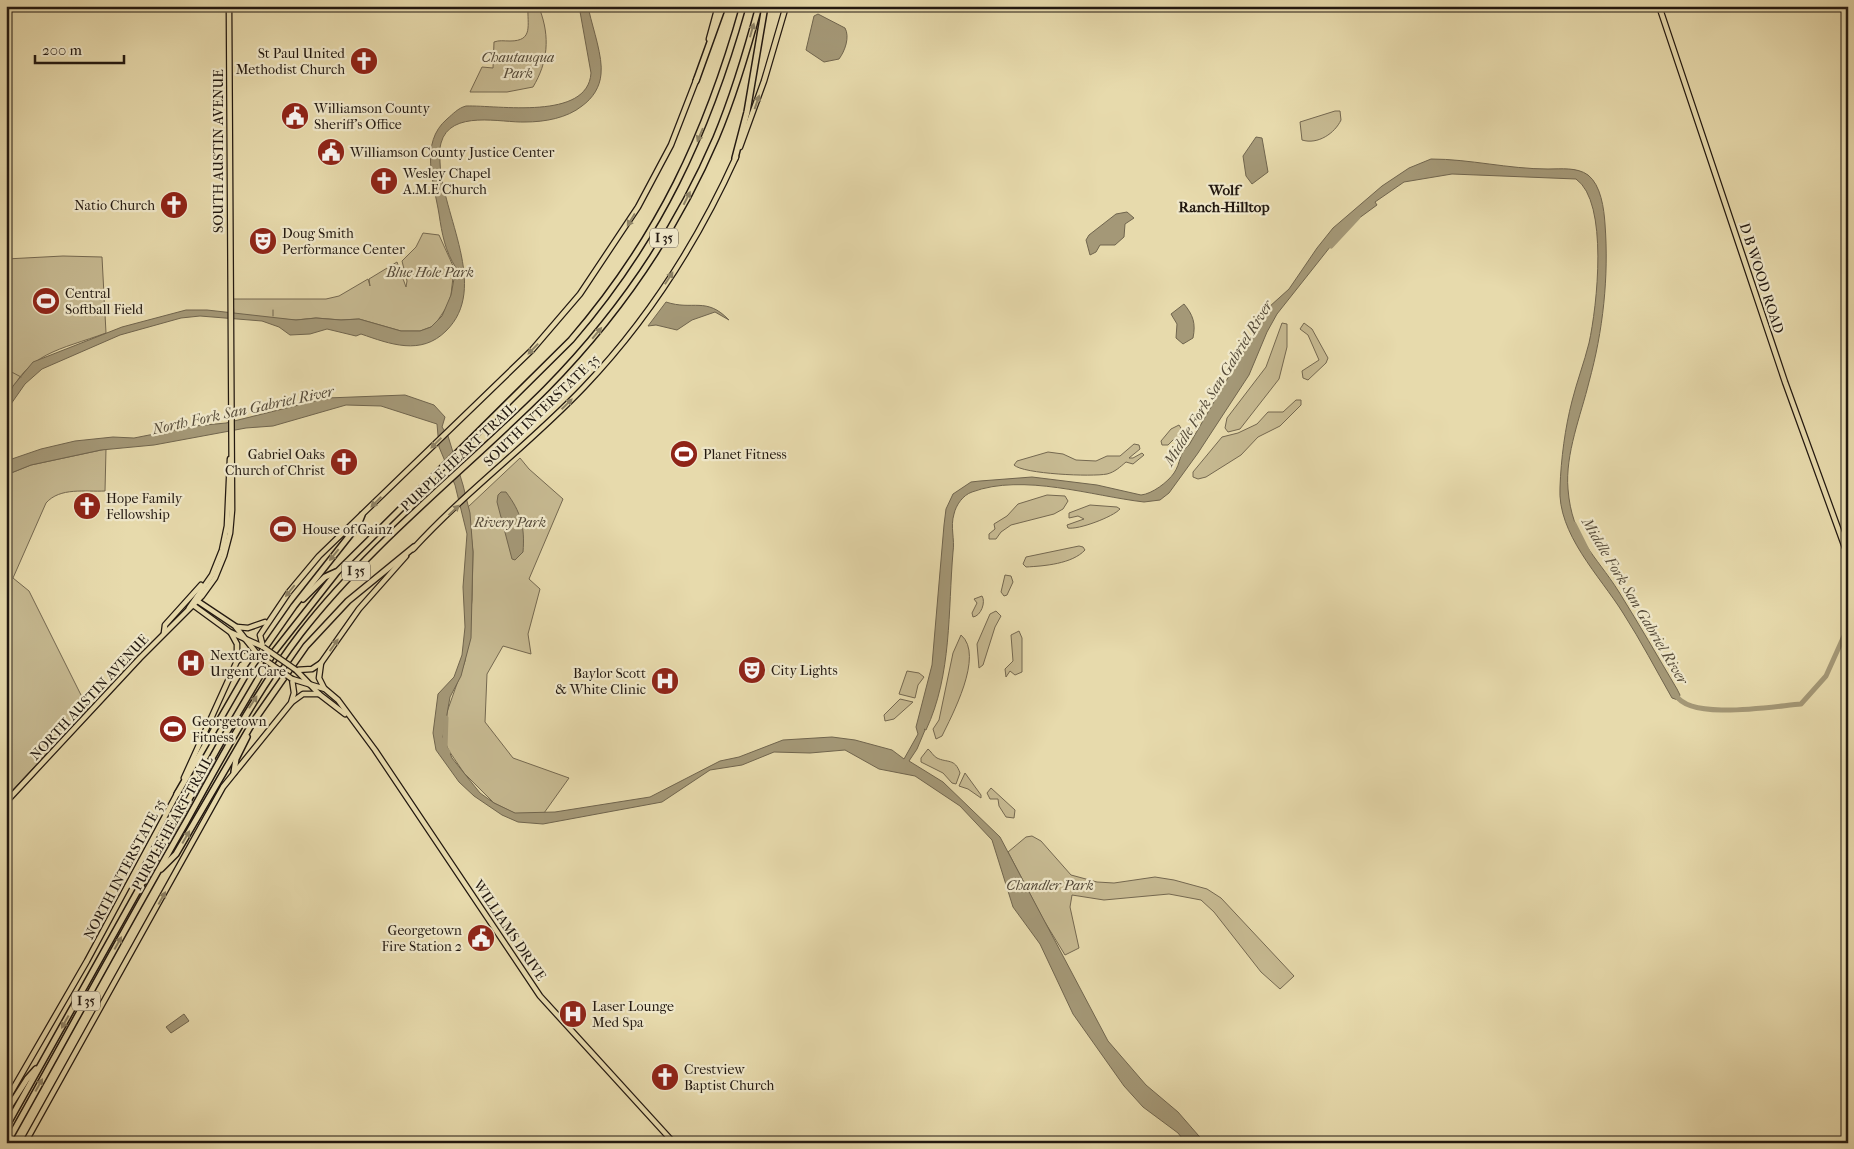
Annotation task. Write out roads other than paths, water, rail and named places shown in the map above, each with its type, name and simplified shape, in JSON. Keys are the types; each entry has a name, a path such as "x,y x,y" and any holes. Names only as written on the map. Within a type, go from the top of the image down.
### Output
{"highway":[{"path":"696,81 723,6"},
{"name":"PURPLE HEART TRAIL","path":"6,1128 256,681 283,640 337,572 404,504 550,363 584,326 629,265 669,201 711,109 743,6"},
{"name":"PURPLE HEART TRAIL","path":"9,1143 247,711 302,632 414,513 557,377 602,327 641,275 663,241 688,196 716,137 740,71 759,6"},
{"path":"735,158 747,112 765,6"},
{"path":"177,794 237,690 294,606 358,525 362,515"},
{"path":"156,874 176,854 234,754 306,646 333,616 416,545"},
{"path":"294,606 325,576 337,572"},
{"path":"234,772 236,758 273,693"},
{"path":"6,1112 27,1079 42,1064"}],"main road":[{"name":"SOUTH AUSTIN AVENUE","path":"229,6 230,297"},
{"path":"263,647 260,635 266,622 320,556 532,350 602,265 638,207 668,151 696,81 718,6"},
{"name":"SOUTH INTERSTATE 35","path":"321,663 359,609 416,545 584,387 646,313 698,231 735,158 760,94 786,6"},
{"name":"D B WOOD ROAD","path":"1659,6 1788,391 1848,556"},
{"name":"NORTH AUSTIN AVENUE","path":"6,802 193,604 214,578 228,544 232,510 230,297"},
{"name":"NORTH AUSTIN AVENUE","path":"193,604 212,575 222,550 227,526 228,466 231,455"},
{"path":"163,635 165,625 212,575"},
{"name":"WILLIAMS DRIVE","path":"193,604 235,626 258,655 292,678 325,689 338,700 346,714 375,750 540,996 674,1143"},
{"name":"WILLIAMS DRIVE","path":"193,604 230,632 263,647 296,670 320,694 346,714"},
{"path":"235,626 248,628 266,622"},
{"path":"230,632 237,644 237,661 250,654 258,655"},
{"name":"NORTH INTERSTATE 35","path":"6,1101 87,960 177,794 237,661"},
{"path":"296,670 312,669 321,663"},
{"path":"321,663 319,678 325,689"},
{"path":"291,703 295,686 292,678"},
{"path":"25,1143 212,806 234,772 291,703 303,694 320,694"}],"waterway":[{"name":"Middle Fork San Gabriel River","path":"1331,246 1358,217"},
{"path":"273,310 273,316"},
{"path":"6,369 21,377"},
{"name":"Middle Fork San Gabriel River","path":"1574,524 1589,554"},
{"name":"Middle Fork San Gabriel River","path":"1676,695 1684,703 1698,708 1715,710 1754,709 1801,704 1826,676 1848,627"},
{"name":"North Fork San Gabriel River","path":"446,718 445,748 448,752"}],"place":[{"name":"St Paul United Methodist Church","path":"364,61"},
{"name":"Williamson County Sheriff's Office","path":"295,116"},
{"name":"Williamson County Justice Center","path":"331,152"},
{"name":"Wesley Chapel A.M.E Church","path":"384,181"},
{"name":"Natio Church","path":"174,205"},
{"name":"Doug Smith Performance Center","path":"263,241"},
{"name":"Central Softball Field","path":"46,301"},
{"name":"Planet Fitness","path":"684,454"},
{"name":"Gabriel Oaks Church of Christ","path":"344,462"},
{"name":"Hope Family Fellowship","path":"87,506"},
{"name":"House of Gainz","path":"283,529"},
{"name":"NextCare Urgent Care","path":"191,663"},
{"name":"City Lights","path":"752,670"},
{"name":"Baylor Scott & White Clinic","path":"665,681"},
{"name":"Georgetown Fitness","path":"173,729"},
{"name":"Georgetown Fire Station 2","path":"481,938"},
{"name":"Laser Lounge Med Spa","path":"573,1014"},
{"name":"Crestview Baptist Church","path":"665,1077"}],"district":[{"name":"Wolf Ranch-Hilltop","path":"1224,198"}],"park label":[{"name":"Chautauqua Park","path":"518,66"},
{"name":"Blue Hole Park","path":"430,272"},
{"name":"Rivery Park","path":"510,522"},
{"name":"Chandler Park","path":"1050,885"}]}
